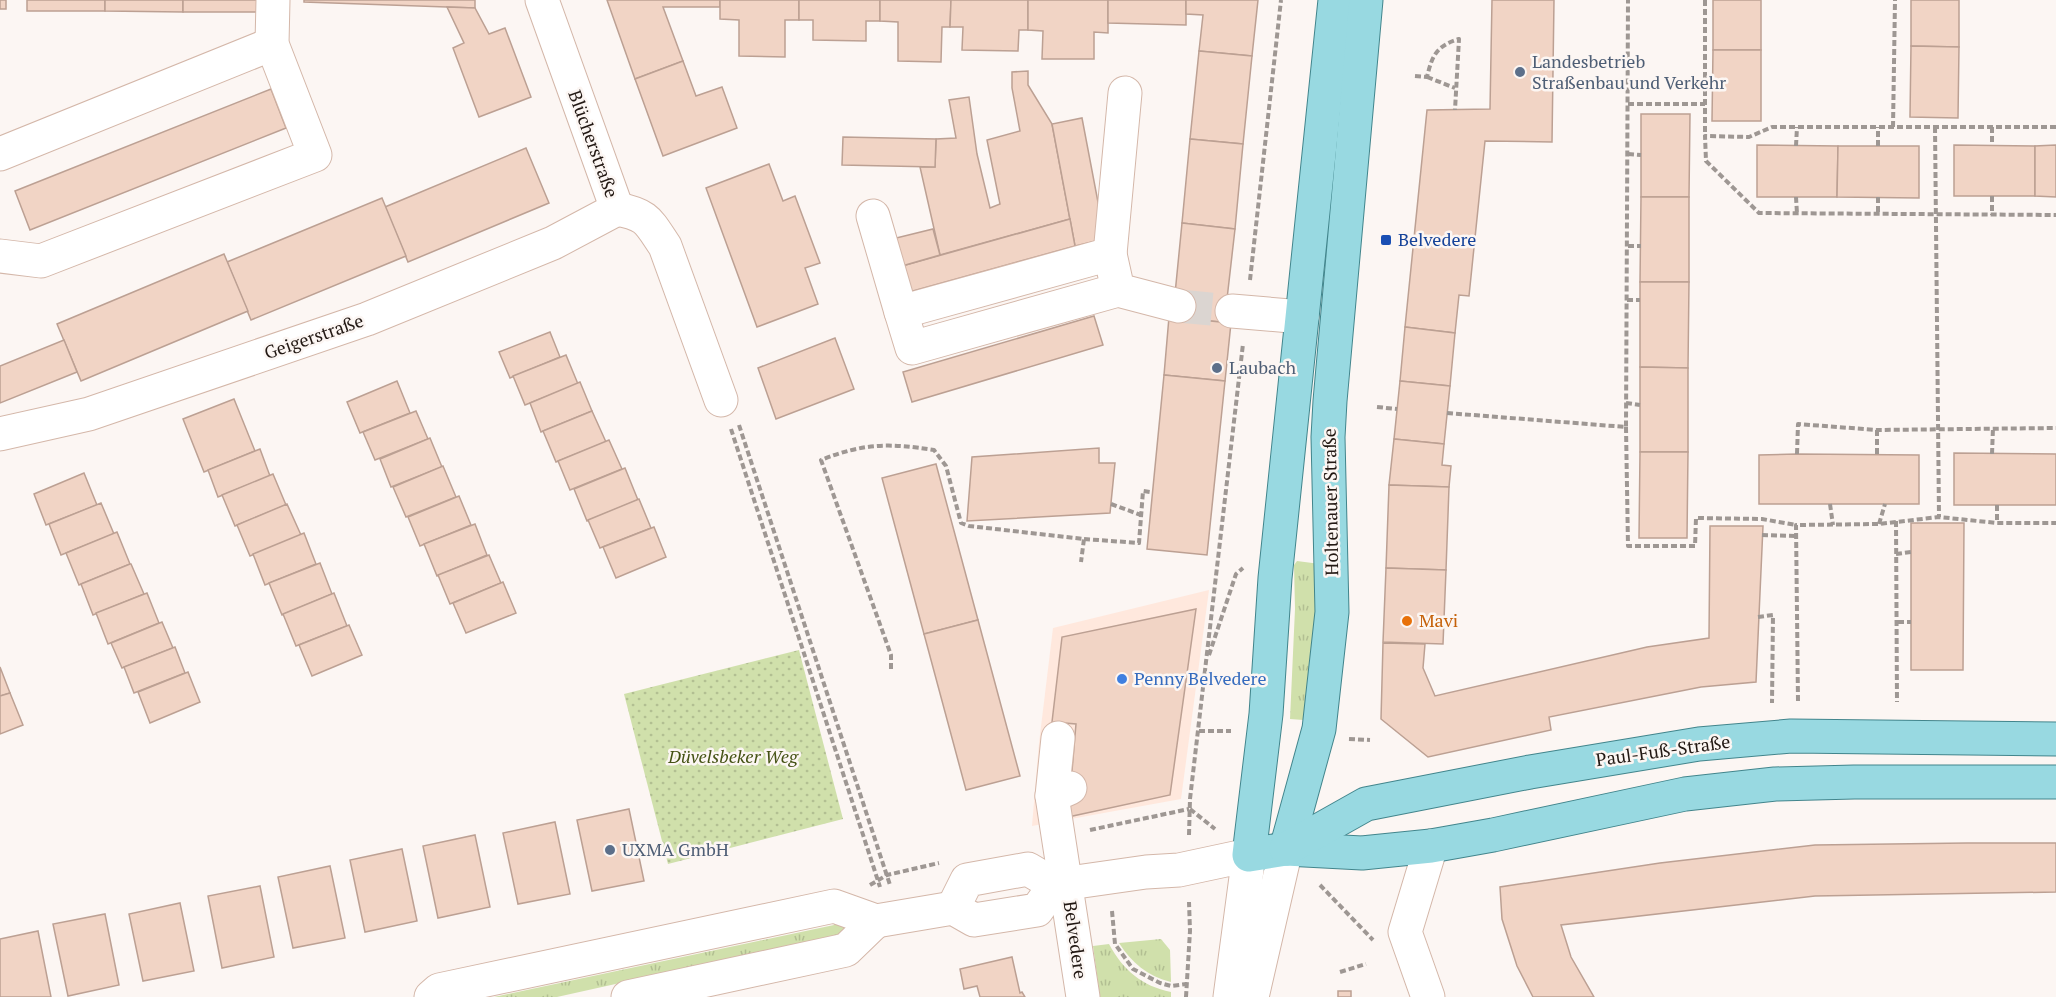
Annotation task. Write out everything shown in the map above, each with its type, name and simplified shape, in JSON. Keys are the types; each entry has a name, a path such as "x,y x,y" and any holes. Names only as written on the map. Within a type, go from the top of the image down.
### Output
{"main road":[{"path":"1235,857 1266,714 1275,578 1335,0"},
{"name":"Holtenauer Straße","path":"1286,849 1319,729 1332,612 1329,401 1366,0"},
{"name":"Paul-Fuß-Straße","path":"1286,849 1366,804 1541,770 1699,744 1791,736 2056,739"},
{"name":"Paul-Fuß-Straße","path":"1235,857 1286,849 1362,853 1431,846 1685,794 1775,784 2056,782"}],"street":[{"path":"0,256 41,261 315,155 272,44 273,0"},
{"name":"Blücherstraße","path":"542,0 617,209 639,213 651,224 665,246 721,400"},
{"path":"0,154 272,44"},
{"path":"1118,290 1110,254 1125,93"},
{"name":"Geigerstraße","path":"0,434 89,414 367,320 553,243 617,209"},
{"path":"873,216 912,348 1118,290 1179,306"},
{"path":"901,312 1110,254"},
{"path":"1232,311 1302,317"},
{"name":"Belvedere","path":"1058,738 1061,792 1061,884 1083,997"},
{"path":"1427,995 1405,932 1431,846"},
{"name":"Holtenauer Straße","path":"1252,997 1286,849"},
{"path":"431,997 439,990 834,906 883,919 953,908 967,880 1028,868 1061,884 1146,872 1168,861 1188,857 1235,857 1230,997"},
{"path":"628,997 846,950 883,919"}],"path":[{"path":"1628,0 1626,403 1628,546 1695,546 1696,518 1762,519 1796,525 1879,524 1939,517 1997,523 2056,523"},
{"path":"1705,0 1706,161 1759,213 2056,215"},
{"path":"1893,127 1895,0"},
{"path":"1427,77 1432,57 1442,47 1459,39 1455,110"},
{"path":"1415,76 1427,77 1455,88"},
{"path":"1628,104 1705,104"},
{"path":"1705,136 1749,137 1772,127 2056,127"},
{"path":"1796,146 1797,127"},
{"path":"1878,127 1878,146"},
{"path":"1935,127 1939,517"},
{"path":"1992,127 1992,145"},
{"path":"1628,154 1641,155"},
{"path":"1992,196 1992,215"},
{"path":"1796,197 1797,214"},
{"path":"1878,197 1878,214"},
{"path":"1628,246 1641,246"},
{"path":"1627,300 1640,300"},
{"path":"721,400 741,427 887,875"},
{"path":"721,400 883,919"},
{"path":"1626,403 1640,405"},
{"path":"1377,407 1397,409"},
{"path":"1447,413 1626,427"},
{"path":"1797,454 1798,424 1877,430 2056,428"},
{"path":"1992,454 1993,428"},
{"path":"1877,430 1878,455"},
{"path":"891,669 891,655 821,460 846,450 875,445 934,450 946,466 961,523 969,526 1084,539 1139,543 1143,491 1150,492"},
{"path":"1111,504 1141,515"},
{"path":"1830,504 1833,525"},
{"path":"1879,524 1884,504"},
{"path":"1997,505 1997,523"},
{"path":"1896,521 1897,702"},
{"path":"1796,525 1798,701"},
{"path":"1762,535 1795,536"},
{"path":"1081,561 1084,539"},
{"path":"1896,554 1911,552"},
{"path":"1189,809 1207,663 1229,594"},
{"path":"1758,617 1773,615 1773,703"},
{"path":"1898,622 1911,622"},
{"path":"1108,877 1115,944 1126,960 1133,969 1151,980 1171,986 1187,984"},
{"path":"1186,997 1188,948"},
{"path":"1340,972 1366,964"}],"shaded area":[{"name":"Penny Belvedere","path":"1209,590 1181,799 1032,826 1053,628"}],"green space":[{"path":"1297,561 1320,564 1317,721 1290,719 1295,609 1294,565"},
{"name":"Düvelsbeker Weg","path":"799,650 843,819 668,864 624,694"},
{"path":"836,920 853,922 840,939 836,935 557,997 494,997 834,925"},
{"path":"1161,939 1170,950 1171,982 1141,968 1119,943"},
{"path":"1109,944 1134,976 1151,986 1171,992 1171,997 1100,997 1093,946"}],"building":[{"path":"0,0 6,0 6,9 0,9"},
{"path":"27,0 105,0 105,11 27,11"},
{"path":"105,0 183,0 183,12 105,11"},
{"path":"183,0 262,0 261,12 183,12"},
{"path":"304,0 475,0 475,8 304,2"},
{"path":"607,0 720,0 720,7 663,7 683,61 635,79"},
{"path":"720,0 799,0 799,20 785,20 785,57 739,56 739,20 720,19"},
{"path":"799,0 880,0 880,21 866,21 866,41 813,40 813,20 799,20"},
{"path":"880,0 951,0 950,27 942,27 941,62 898,61 898,22 880,21"},
{"path":"951,0 1028,0 1028,30 1019,30 1018,51 962,50 963,27 950,27"},
{"path":"1028,0 1108,0 1108,33 1094,32 1094,59 1042,59 1043,31 1028,30"},
{"path":"1108,0 1186,0 1186,25 1108,23"},
{"path":"1186,0 1258,0 1252,56 1199,51 1203,15 1186,14"},
{"path":"1492,0 1554,0 1552,142 1485,141 1469,296 1459,295 1455,333 1405,327 1427,110 1490,109"},
{"path":"1713,0 1761,0 1761,50 1713,50"},
{"path":"1911,0 1959,0 1959,47 1911,46"},
{"path":"447,7 475,8 489,34 505,28 531,97 479,117 453,48 464,43"},
{"path":"1911,46 1959,47 1958,118 1910,117"},
{"path":"1713,50 1761,50 1761,121 1712,121"},
{"path":"1199,51 1252,56 1243,144 1190,139"},
{"path":"683,61 696,96 722,87 737,128 663,156 635,79"},
{"path":"1028,71 1028,85 1052,124 1070,219 940,255 920,167 935,167 936,139 956,138 949,100 969,97 977,154 990,208 1000,204 987,140 1020,131 1012,88 1012,72"},
{"path":"271,89 286,128 30,230 15,191"},
{"path":"1641,114 1690,114 1689,197 1641,197"},
{"path":"1082,118 1105,239 1075,246 1052,124"},
{"path":"843,137 936,139 935,167 842,165"},
{"path":"1190,139 1243,144 1235,229 1182,223"},
{"path":"1757,145 1838,146 1837,197 1757,197"},
{"path":"1954,145 2035,146 2035,196 1954,196"},
{"path":"2056,145 2056,197 2035,196 2035,146"},
{"path":"1838,146 1919,146 1919,198 1837,197"},
{"path":"526,148 549,203 408,262 385,207"},
{"path":"769,164 783,201 795,196 820,263 805,268 818,304 757,327 706,188"},
{"path":"1641,197 1689,197 1689,282 1640,282"},
{"path":"382,198 406,256 251,320 227,262"},
{"path":"1070,219 1075,246 902,294 895,268"},
{"path":"1182,223 1235,229 1227,299 1231,323 1177,318 1175,294"},
{"path":"933,229 940,255 895,268 888,240"},
{"path":"224,254 248,311 81,381 57,324"},
{"path":"1640,282 1689,282 1688,368 1640,367"},
{"path":"1094,316 1103,345 912,402 903,372"},
{"path":"1169,317 1231,323 1225,381 1164,375"},
{"path":"1405,327 1455,333 1450,386 1400,381"},
{"path":"550,332 560,357 510,378 499,352"},
{"path":"835,338 854,389 776,419 758,368"},
{"path":"64,340 77,372 0,403 0,366"},
{"path":"566,355 578,384 525,405 513,376"},
{"path":"1640,367 1688,368 1688,452 1640,452"},
{"path":"1164,375 1225,381 1207,555 1147,549"},
{"path":"397,381 410,413 360,433 347,402"},
{"path":"1400,381 1450,386 1444,444 1394,439"},
{"path":"580,382 592,411 541,432 530,403"},
{"path":"234,399 255,451 204,472 183,419"},
{"path":"416,411 428,439 375,460 363,432"},
{"path":"592,411 606,442 556,462 543,431"},
{"path":"430,438 442,467 391,487 380,459"},
{"path":"1394,439 1444,444 1442,465 1451,466 1449,487 1389,485"},
{"path":"609,440 622,469 570,490 558,461"},
{"path":"1099,448 1099,463 1115,463 1110,513 967,521 972,457"},
{"path":"260,449 270,476 218,497 208,470"},
{"path":"1640,452 1688,452 1687,538 1639,538"},
{"path":"1954,453 2056,454 2056,505 1954,505"},
{"path":"1759,455 1919,455 1919,504 1759,504"},
{"path":"936,464 978,620 924,634 882,478"},
{"path":"443,466 456,497 406,517 393,487"},
{"path":"625,468 638,500 587,521 574,489"},
{"path":"84,473 97,505 46,525 34,494"},
{"path":"273,474 286,505 235,526 222,495"},
{"path":"1389,485 1449,487 1446,570 1386,568"},
{"path":"459,496 471,525 420,546 408,517"},
{"path":"639,499 651,528 600,548 588,520"},
{"path":"101,503 114,534 61,555 49,524"},
{"path":"287,504 301,535 250,556 237,525"},
{"path":"1911,523 1964,523 1963,670 1911,670"},
{"path":"475,524 487,555 437,576 424,544"},
{"path":"1710,526 1763,526 1756,682 1701,687 1549,717 1551,730 1428,757 1381,719 1383,643 1425,644 1423,668 1435,696 1647,647 1709,638"},
{"path":"654,527 666,557 616,578 603,547"},
{"path":"117,532 130,564 79,585 66,553"},
{"path":"304,533 316,564 265,585 253,554"},
{"path":"489,555 501,583 450,604 438,575"},
{"path":"320,563 332,594 282,615 269,583"},
{"path":"131,564 144,594 93,615 81,584"},
{"path":"1386,568 1446,570 1443,644 1383,642"},
{"path":"503,582 516,613 466,633 453,603"},
{"path":"147,593 159,623 108,644 96,613"},
{"path":"334,593 347,626 296,646 283,614"},
{"name":"Penny Belvedere","path":"1196,609 1170,795 1068,817 1076,724 1052,722 1062,637"},
{"path":"978,620 1020,776 966,790 924,634"},
{"path":"162,622 173,648 122,668 111,643"},
{"path":"349,625 362,655 312,676 299,645"},
{"path":"175,647 185,673 134,693 124,667"},
{"path":"0,667 10,693 0,696"},
{"path":"188,672 200,702 150,723 138,692"},
{"path":"10,693 23,725 0,734 0,696"},
{"name":"UXMA GmbH","path":"629,809 644,881 592,891 577,820"},
{"path":"555,822 570,894 518,904 503,833"},
{"path":"475,835 490,907 438,918 423,846"},
{"path":"2056,843 2056,892 1815,896 1561,925 1571,957 1594,997 1533,997 1517,966 1502,919 1500,887 1660,863 1815,845"},
{"path":"402,849 417,921 365,932 350,860"},
{"path":"330,866 345,938 293,948 278,877"},
{"path":"260,886 274,957 222,968 208,896"},
{"path":"180,903 194,971 143,981 129,914"},
{"path":"105,914 119,985 68,996 53,924"},
{"path":"38,931 51,997 0,997 0,939"},
{"path":"1012,957 1020,993 1022,992 1025,997 980,997 977,986 964,989 960,969"},
{"path":"1338,991 1351,991 1351,997 1338,997"}],"tunnel":[{"path":"1179,306 1232,311"}],"place":[{"name":"Landesbetrieb Straßenbau und Verkehr","path":"1520,72"},
{"name":"Belvedere","path":"1386,240"},
{"name":"Laubach","path":"1217,368"},
{"name":"Mavi","path":"1407,621"},
{"name":"Penny Belvedere","path":"1122,679"},
{"name":"UXMA GmbH","path":"610,850"}]}
